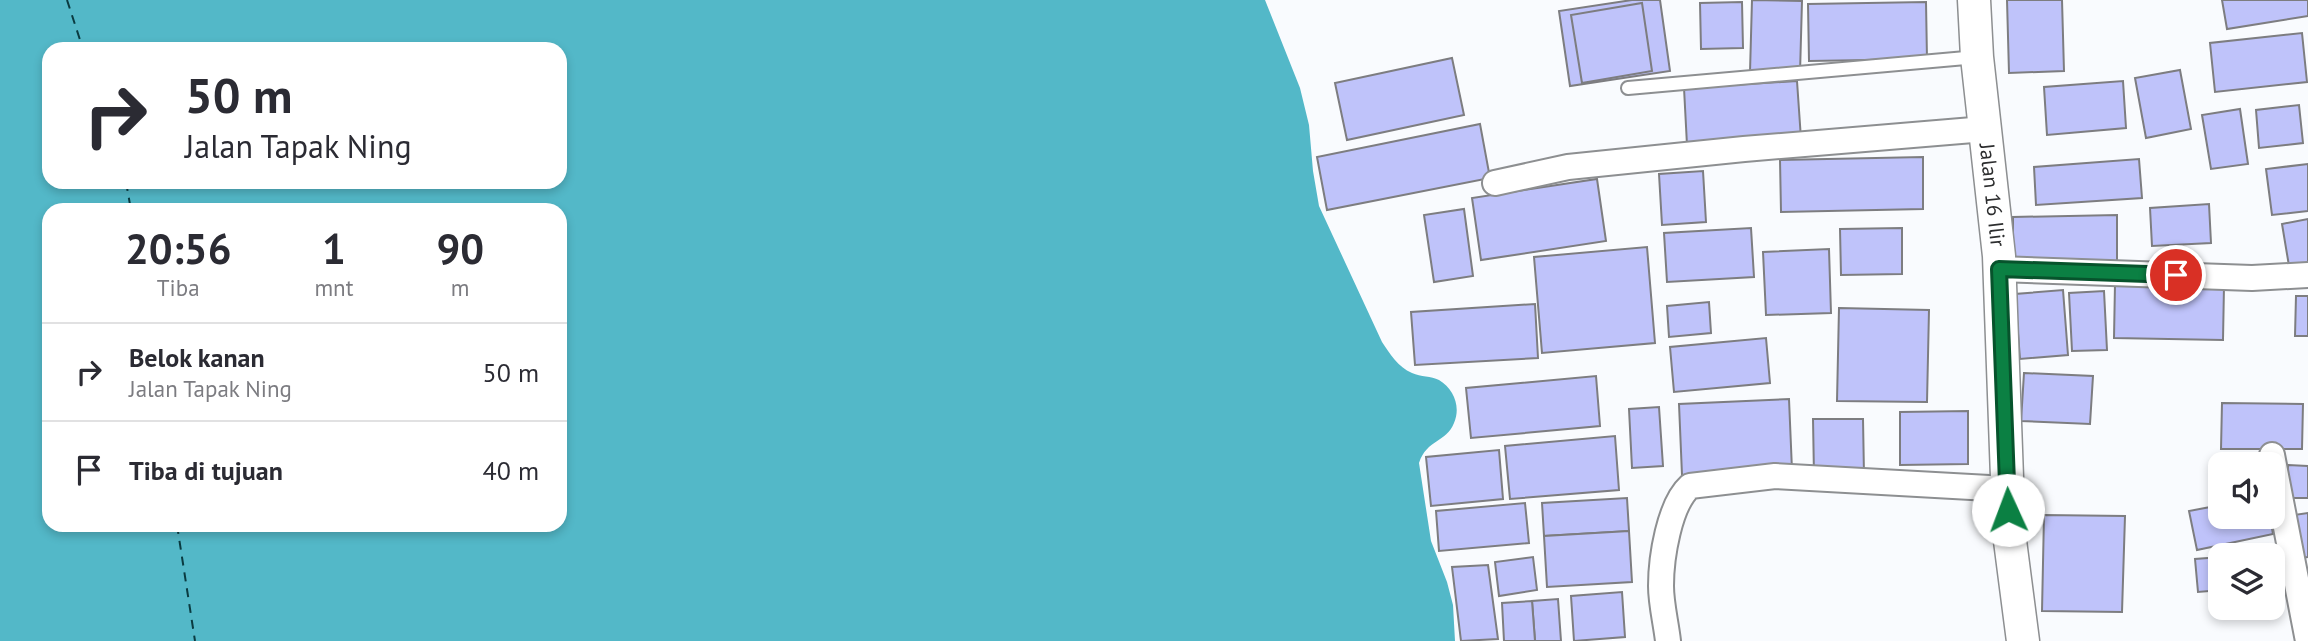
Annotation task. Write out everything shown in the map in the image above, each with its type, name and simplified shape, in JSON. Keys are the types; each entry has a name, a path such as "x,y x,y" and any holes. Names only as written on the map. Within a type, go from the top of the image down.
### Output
{"street":[{"name":"Jalan 16 Ilir","path":"1974,0 1999,269 2009,533 2023,641"},
{"path":"1494,183 1568,167 1985,129"},
{"path":"1999,269 2252,278 2308,275"},
{"path":"1668,641 1661,586 1666,538 1678,502 1690,486 1775,476 2007,489"},
{"path":"2285,522 2308,641"}],"lane":[{"path":"1628,88 1978,57"}],"water":[{"path":"0,0 1265,0 1300,88 1309,125 1319,206 1382,342 1403,367 1415,374 1436,379 1449,388 1455,399 1457,411 1451,429 1427,449 1419,463 1431,541 1453,605 1455,641 0,641"}],"building":[{"path":"1632,0 1660,0 1670,71 1570,86 1559,11"},
{"path":"1752,0 1802,1 1800,73 1750,72"},
{"path":"2007,0 2062,0 2064,71 2009,73"},
{"path":"2222,0 2308,0 2308,16 2227,29"},
{"path":"1742,2 1743,48 1701,49 1700,3"},
{"path":"1926,2 1927,59 1809,61 1808,4"},
{"path":"1642,3 1652,71 1582,83 1571,15"},
{"path":"2302,33 2307,82 2215,92 2210,43"},
{"path":"1452,58 1464,115 1347,140 1335,83"},
{"path":"2180,70 2191,129 2146,138 2135,78"},
{"path":"1797,81 1801,139 1687,145 1684,88"},
{"path":"2123,81 2126,128 2047,135 2044,87"},
{"path":"2299,105 2303,143 2259,148 2256,110"},
{"path":"2240,109 2248,164 2211,169 2202,115"},
{"path":"1480,124 1490,178 1327,210 1317,157"},
{"path":"1923,157 1923,209 1781,212 1780,160"},
{"path":"2139,159 2142,198 2036,205 2034,167"},
{"path":"2308,164 2308,211 2272,215 2266,169"},
{"path":"1703,171 1706,222 1662,225 1659,174"},
{"path":"1597,179 1606,241 1481,260 1472,198"},
{"path":"2209,204 2211,243 2152,246 2150,208"},
{"path":"1464,209 1473,276 1434,282 1424,215"},
{"path":"2117,215 2117,263 2013,263 2013,217"},
{"path":"2308,219 2308,269 2290,272 2282,224"},
{"path":"1751,228 1754,277 1667,282 1664,233"},
{"path":"1902,228 1902,274 1841,275 1840,229"},
{"path":"1647,247 1655,343 1542,353 1534,257"},
{"path":"1829,249 1831,313 1766,315 1763,252"},
{"path":"2115,284 2224,286 2223,340 2114,338"},
{"path":"2063,290 2068,355 2020,359 2015,294"},
{"path":"2104,291 2107,350 2072,351 2069,293"},
{"path":"2296,296 2308,296 2308,336 2295,336"},
{"path":"1709,302 1711,333 1669,337 1667,306"},
{"path":"1535,304 1538,358 1415,365 1411,312"},
{"path":"1839,308 1929,310 1927,402 1837,401"},
{"path":"1766,338 1770,383 1674,392 1670,347"},
{"path":"2024,373 2093,376 2090,424 2021,421"},
{"path":"1596,376 1600,426 1471,438 1466,388"},
{"path":"1789,399 1792,470 1682,475 1679,404"},
{"path":"2222,403 2303,404 2302,449 2221,449"},
{"path":"1659,407 1663,466 1632,468 1629,409"},
{"path":"1968,411 1968,464 1900,465 1900,412"},
{"path":"1813,419 1863,419 1864,475 1814,476"},
{"path":"1615,436 1619,490 1510,499 1505,446"},
{"path":"1499,450 1503,499 1431,506 1426,457"},
{"path":"2288,465 2308,466 2308,498 2288,498"},
{"path":"1627,498 1629,531 1544,536 1542,503"},
{"path":"1525,503 1529,543 1439,551 1436,511"},
{"path":"2208,507 2208,529 2272,529 2273,534 2230,543 2208,543 2208,548 2197,550 2189,511"},
{"path":"2308,513 2308,557 2295,559 2287,516"},
{"path":"2044,515 2125,516 2122,612 2042,611"},
{"path":"1629,531 1632,582 1547,587 1544,536"},
{"path":"1533,557 1537,590 1499,596 1495,562"},
{"path":"2208,558 2208,591 2198,592 2195,559"},
{"path":"1488,565 1498,639 1461,641 1452,567"},
{"path":"1622,592 1625,637 1574,641 1571,596"},
{"path":"1558,599 1561,641 1535,641 1532,601"},
{"path":"1532,601 1535,641 1504,641 1502,603"}],"ferry route":[{"path":"67,0 81,42"},
{"path":"127,189 130,203"},
{"path":"178,532 195,641"}],"route":[{"path":"2008,510 1999,269 2176,275"}]}
